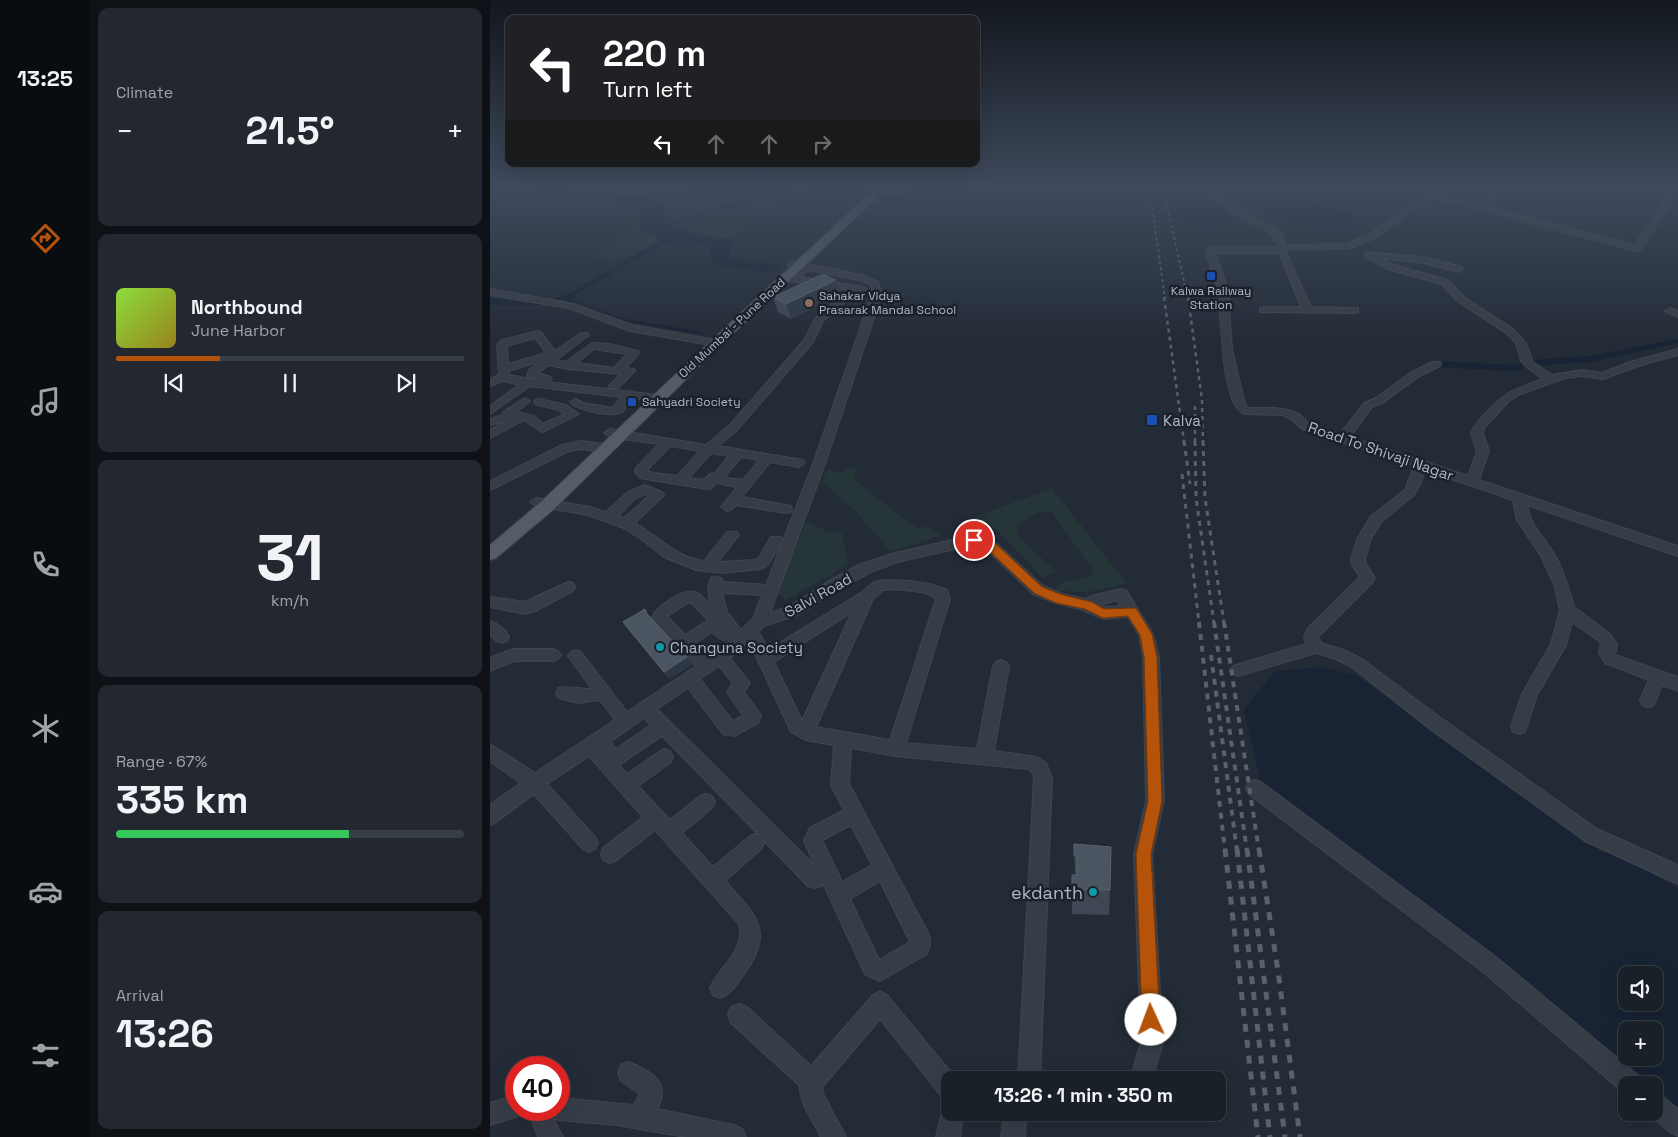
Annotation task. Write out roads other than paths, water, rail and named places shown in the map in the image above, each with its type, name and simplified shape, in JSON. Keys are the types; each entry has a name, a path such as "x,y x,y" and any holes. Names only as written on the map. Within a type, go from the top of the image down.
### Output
{"main road":[{"name":"Old Mumbai - Pune Road","path":"494,544 542,503 711,342 829,237"},
{"name":"Old Mumbai - Pune Road","path":"711,342 787,280 799,265"}],"street":[{"path":"1279,237 1307,310"},
{"path":"1284,237 1284,250"},
{"path":"1284,250 1348,246 1369,237"},
{"path":"1595,237 1637,248 1644,237"},
{"path":"1348,246 1390,266 1445,282 1451,292 1460,299 1519,339 1528,361 1537,370 1551,379"},
{"name":"Road To Shivaji Nagar","path":"1284,250 1212,251 1211,256 1223,290 1226,350 1240,405 1245,411 1272,411 1292,415 1306,427 1678,551"},
{"path":"1368,254 1424,260 1459,269"},
{"path":"759,622 820,461 877,294 875,284 869,280 799,265"},
{"path":"787,280 862,290 877,294"},
{"path":"679,481 708,449 734,427 803,346 819,320 843,299 862,290"},
{"path":"490,292 571,306 630,328 711,342"},
{"path":"1263,310 1355,310"},
{"path":"490,379 504,373 547,356 550,352 538,334 506,342 502,345 504,373 510,380 628,395 655,395"},
{"path":"584,335 534,371 532,375 553,380 614,386 655,395"},
{"path":"567,366 603,338"},
{"path":"592,346 609,347 634,353 617,371"},
{"path":"490,351 502,348"},
{"path":"1472,482 1483,451 1477,433 1479,427 1510,395 1551,379 1578,373 1603,376 1634,364 1678,352"},
{"path":"548,362 567,366 630,371 614,386"},
{"path":"1342,439 1368,405 1380,400 1414,375 1436,364"},
{"path":"490,383 504,373"},
{"path":"528,383 507,414 530,418 575,402 591,391"},
{"path":"539,402 558,387"},
{"path":"575,402 581,406 614,411 619,409 628,395"},
{"path":"490,411 516,399 560,407 573,414 544,429 530,418"},
{"path":"615,434 799,463"},
{"path":"668,442 642,468 641,472 644,475 705,485 715,476 719,476 737,454"},
{"path":"490,486 566,448 581,445 601,447"},
{"path":"730,504 767,458"},
{"path":"1421,464 1414,485 1409,493 1376,519 1371,526 1358,559 1359,565 1368,578 1313,632 1312,642 1316,647 1341,655 1357,663 1432,721 1591,834 1678,875"},
{"path":"719,476 721,481 746,484"},
{"path":"608,518 638,491 646,489 658,495 626,524"},
{"path":"1519,498 1523,520 1547,554 1561,584 1567,610 1564,632 1530,694 1519,727"},
{"path":"542,503 590,511 626,524 645,535 669,554 696,565 723,568 759,564 776,540"},
{"path":"730,504 786,509"},
{"path":"708,566 732,534"},
{"name":"Salvi Road","path":"490,816 535,782 744,641 759,622 795,610 834,585 876,565 904,556 974,540 991,546 1038,590 1061,599 1088,605 1103,613 1131,611"},
{"path":"805,733 873,591 876,565"},
{"path":"770,590 716,584 714,597 717,610 726,624 765,660 797,727 805,733 896,749 1031,762 1040,768 1043,778 1029,1071"},
{"path":"765,660 873,591 889,584 934,589 942,594 943,599 896,749"},
{"path":"491,604 530,607 568,587"},
{"path":"1088,605 1094,600 1121,594 1146,634 1151,657 1155,801 1143,854 1152,1042 1144,1071"},
{"path":"706,667 660,617 661,613 687,597 692,597 712,616"},
{"path":"1567,610 1604,637 1609,644 1607,653 1610,659 1678,684"},
{"path":"684,643 711,625 715,625 744,641"},
{"path":"490,626 502,637"},
{"path":"1238,670 1316,647"},
{"path":"490,664 513,655 553,655"},
{"path":"576,656 625,721"},
{"path":"690,678 729,729 734,729 752,718 753,715 735,692 742,684 721,657"},
{"path":"984,757 1001,666"},
{"path":"1648,700 1658,677"},
{"path":"564,693 574,697 583,697 604,693"},
{"path":"644,708 815,879"},
{"path":"594,743 616,758 663,726"},
{"path":"843,740 840,784 920,938 920,947 880,971 872,967 813,837 855,814"},
{"path":"594,743 626,785 747,919 751,936 748,953 720,988"},
{"path":"490,752 535,782 589,843"},
{"path":"626,785 665,757"},
{"path":"1256,788 1489,964 1621,1076"},
{"path":"669,832 706,802"},
{"path":"610,854 656,818"},
{"path":"712,880 755,843"},
{"path":"838,895 884,869"},
{"path":"834,1137 811,1094 812,1082 880,1002 941,1078"},
{"path":"739,1015 812,1082"},
{"path":"629,1073 652,1090 651,1098 639,1118"},
{"path":"490,1114 505,1109"},
{"path":"570,1110 689,1126 734,1137"},
{"path":"1663,1112 1678,1124"},
{"path":"542,1121 552,1137"},
{"path":"948,1137 951,1121"},
{"path":"1013,1137 1014,1121"}],"water":[{"path":"655,237 714,237 728,239 730,242 730,256 736,260 781,265 772,273 714,265 712,264 710,247 692,243 674,243 662,245 575,295 571,301 554,299 571,293 658,241"},
{"path":"490,298 542,305 490,305"},
{"path":"1323,667 1357,676 1600,845 1678,888 1678,1116 1663,1104 1663,1076 1628,1076 1261,783 1244,710 1275,671"}],"waterway":[{"path":"568,300 622,320 702,333"},
{"path":"1436,364 1514,368 1542,362 1591,359 1678,341"}],"railway":[{"path":"1156,237 1165,299"},
{"path":"1174,237 1188,299"},
{"path":"1164,297 1184,442"},
{"path":"1188,297 1202,400 1203,442"},
{"path":"1195,406 1195,441"},
{"path":"1184,441 1190,484"},
{"path":"1195,441 1196,498 1214,623"},
{"path":"1203,441 1205,498 1224,623"},
{"path":"1182,474 1199,623"},
{"path":"1199,622 1225,851"},
{"path":"1214,622 1247,851"},
{"path":"1224,622 1259,851"},
{"path":"1211,655 1237,851"},
{"path":"1225,849 1258,1137"},
{"path":"1237,849 1270,1137"},
{"path":"1247,849 1285,1137"},
{"path":"1259,849 1278,971 1300,1137"}],"place":[{"name":"Kalwa Railway Station","path":"1211,276"},
{"name":"Sahakar Vidya Prasarak Mandal School","path":"809,303"},
{"name":"Sahyadri Society","path":"632,402"},
{"name":"Kalva","path":"1152,420"},
{"name":"Changuna Society","path":"660,647"},
{"name":"ekdanth","path":"1093,892"}]}
